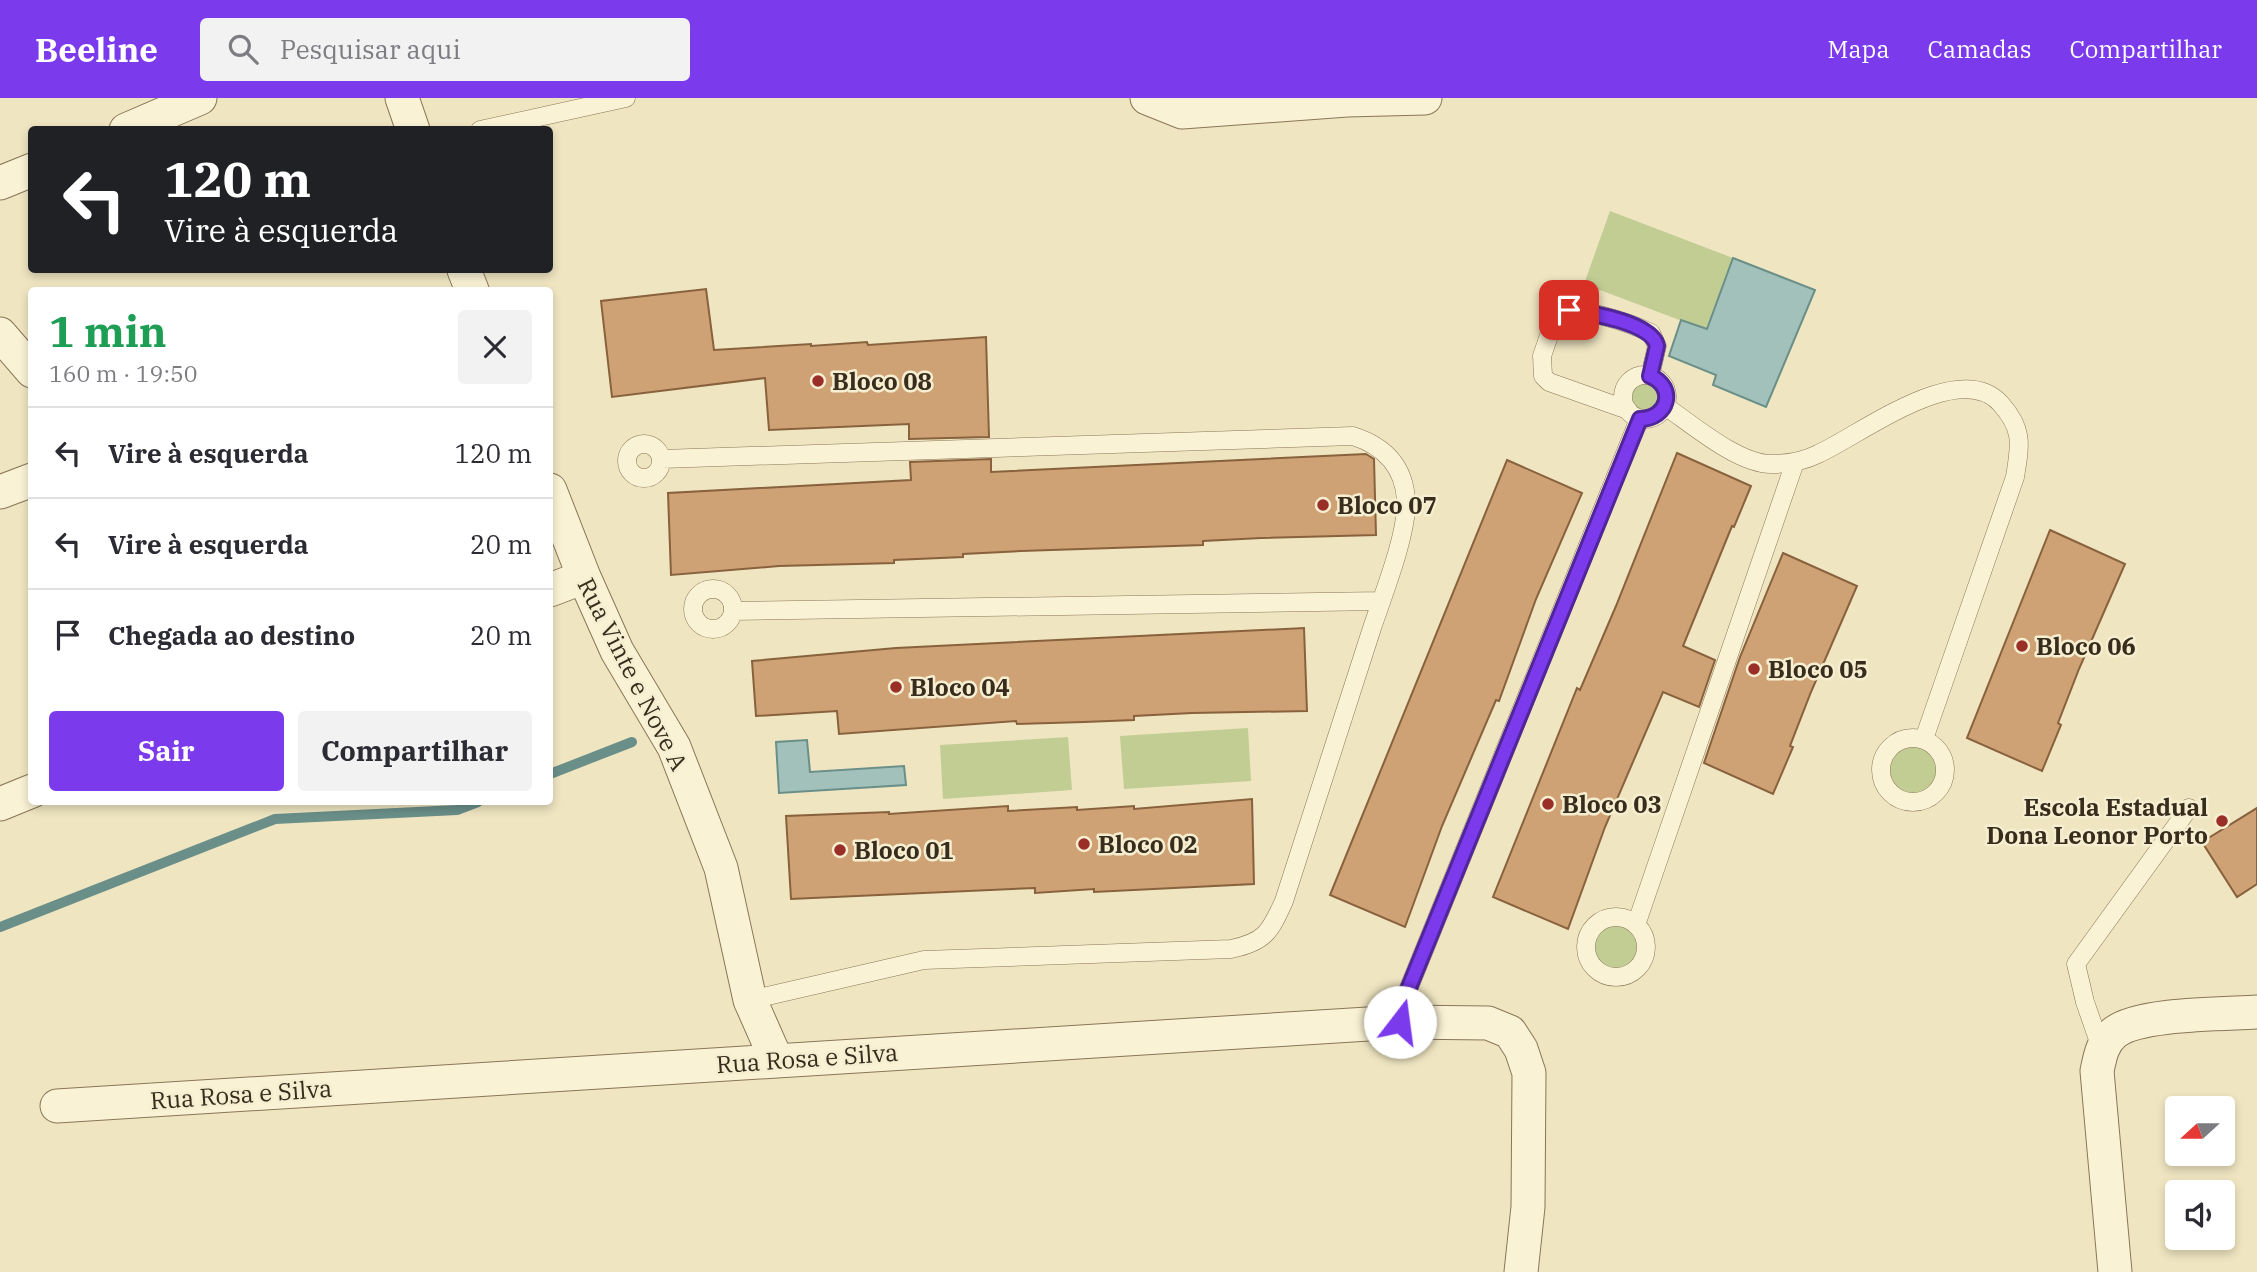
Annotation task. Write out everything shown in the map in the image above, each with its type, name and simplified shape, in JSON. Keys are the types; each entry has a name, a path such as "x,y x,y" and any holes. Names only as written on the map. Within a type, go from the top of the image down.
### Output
{"street":[{"path":"135,126 200,98"},
{"path":"402,98 412,126"},
{"path":"1147,98 1182,112 1347,100 1425,98"},
{"path":"0,183 28,172"},
{"path":"0,334 28,366"},
{"path":"0,492 28,482"},
{"name":"Rua Vinte e Nove A","path":"553,498 617,651 674,747 720,868 751,1000 776,1059"},
{"path":"553,589 584,577"},
{"path":"0,804 28,793"},
{"path":"2115,1272 2097,1071 2101,1048 2113,1033 2127,1025 2149,1020 2257,1012"},
{"name":"Rua Rosa e Silva","path":"57,1106 1400,1022 1488,1023 1510,1032 1521,1049 1529,1073 1528,1207 1521,1272"}],"lane":[{"path":"498,126 626,98"},
{"path":"1634,414 1623,396 1628,383 1640,376 1650,376 1664,386 1667,393 1665,406 1655,417 1634,414 1549,382 1543,376 1542,356 1556,315 1569,310 1583,312 1651,333 1657,346 1650,376"},
{"path":"1665,406 1746,460 1770,464 1795,462 1817,455 1916,402 1948,390 1972,388 1998,400 2016,421 2020,443 2015,477 1924,739"},
{"path":"1400,1022 1408,990 1634,414"},
{"path":"662,459 1353,436 1374,443 1386,453 1401,476 1406,501 1404,525 1381,601 1284,901 1272,929 1260,940 1231,949 924,960 751,1000"},
{"path":"1636,925 1795,462"},
{"path":"733,611 1381,601"},
{"path":"2101,1048 2085,1002 2076,964 2189,808"}],"green space":[{"path":"1610,211 1733,258 1706,330 1584,284"},
{"path":"1645,376 1660,382 1666,397 1660,412 1645,418 1630,412 1624,397 1630,382"},
{"path":"1248,728 1251,781 1124,789 1120,736"},
{"path":"1068,737 1072,790 943,799 940,745"},
{"path":"1907,738 1919,738 1936,747 1943,758 1943,782 1936,793 1919,802 1907,802 1895,797 1886,788 1881,776 1881,764 1886,752 1895,743"},
{"path":"1616,917 1637,926 1646,947 1637,968 1616,977 1595,968 1586,947 1595,926"}],"water":[{"path":"1733,258 1815,290 1766,407 1713,385 1716,375 1669,356 1681,320 1707,329"},
{"path":"807,740 810,772 904,766 906,785 779,793 776,742"}],"building":[{"path":"706,289 714,350 867,342 868,345 986,337 989,437 909,439 909,424 769,430 765,378 612,397 601,301"},
{"path":"1677,453 1751,486 1683,646 1715,660 1699,707 1663,692 1605,827 1568,929 1493,897 1577,688 1580,690 1616,606"},
{"path":"1366,454 1374,459 1376,535 1261,538 1203,541 1203,545 963,554 963,557 894,560 894,563 779,566 671,575 668,493 911,480 910,462 991,459 991,472"},
{"path":"1507,460 1582,493 1536,599 1499,701 1496,700 1442,826 1405,927 1330,895"},
{"name":"Bloco 06","path":"2050,530 2125,564 2079,669 2058,723 2061,725 2042,771 1967,738"},
{"name":"Bloco 05","path":"1783,553 1857,586 1811,692 1790,746 1793,747 1773,794 1704,763 1740,657"},
{"path":"1304,628 1307,711 1192,713 1134,716 1134,720 1084,722 1017,724 1016,721 839,734 837,711 756,716 752,661 896,648"},
{"path":"1252,799 1254,884 1094,892 1094,889 1035,893 1035,888 791,899 786,816 889,814 1008,806 1008,811 1134,806 1134,809"},
{"name":"Escola Estadual Dona Leonor Porto","path":"2257,808 2257,884 2237,897 2202,842"}],"waterway":[{"path":"553,773 632,742"},
{"path":"0,927 275,819 457,810 470,805"}],"place":[{"name":"Bloco 08","path":"818,381"},
{"name":"Bloco 07","path":"1323,505"},
{"name":"Bloco 06","path":"2022,646"},
{"name":"Bloco 05","path":"1754,669"},
{"name":"Bloco 04","path":"896,687"},
{"name":"Bloco 03","path":"1548,804"},
{"name":"Escola Estadual Dona Leonor Porto","path":"2222,821"},
{"name":"Bloco 02","path":"1084,844"},
{"name":"Bloco 01","path":"840,850"}],"route":[{"path":"1400,1022 1408,990 1640,419 1655,417 1661,413 1667,400 1664,386 1650,376 1657,346 1651,333 1639,327 1569,310"}]}
